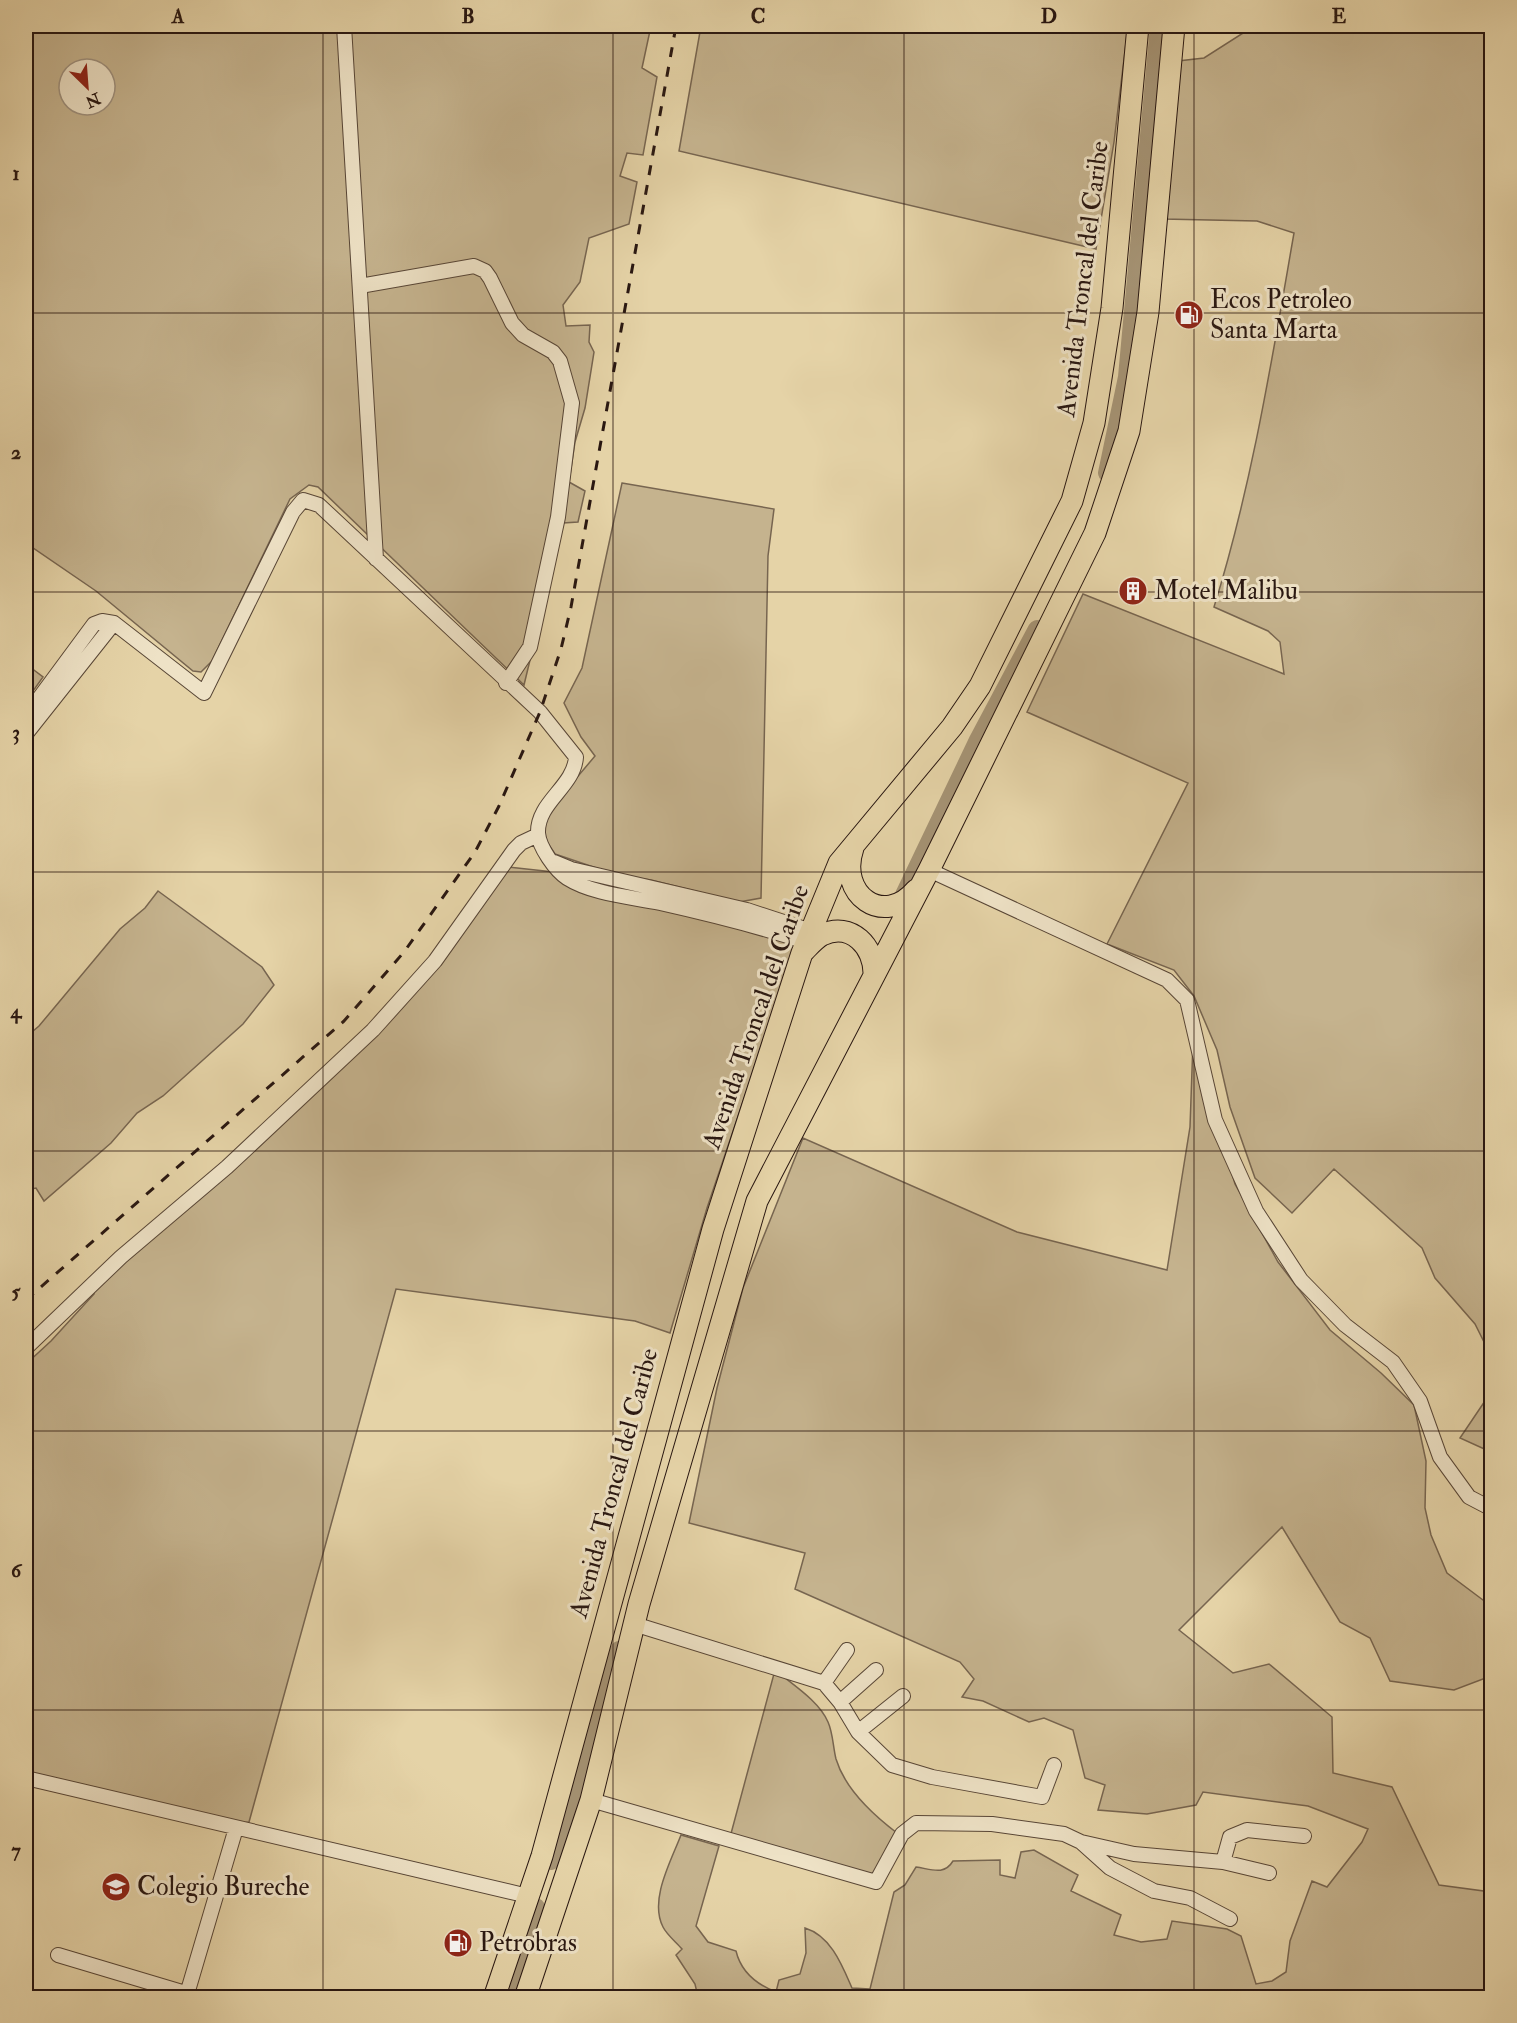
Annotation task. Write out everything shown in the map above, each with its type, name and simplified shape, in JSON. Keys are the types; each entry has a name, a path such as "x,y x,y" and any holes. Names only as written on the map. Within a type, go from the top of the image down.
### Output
{"highway":[{"name":"Avenida Troncal del Caribe","path":"494,1998 542,1856 713,1229 806,942 839,863 952,727 980,686 1072,501 1094,423 1112,308 1138,26"},
{"path":"525,1998 591,1800 634,1624 757,1201 929,870 1095,533 1129,431 1148,312 1174,26"},
{"path":"855,842 848,871 852,886 862,898 877,905 892,906 907,900 929,870"},
{"path":"806,942 824,934 843,932 852,934 868,947 874,965 874,975"}],"street":[{"path":"344,26 376,559"},
{"path":"360,286 474,266 485,270 512,323 523,335 553,352 560,361 572,403 558,517 530,647 506,683"},
{"path":"26,716 94,624 102,621 114,623 204,693 293,512 303,500 319,505 506,683 540,712 576,757 572,774 539,820 538,836 547,856 554,862 571,869 747,910 806,942"},
{"path":"26,734 114,623"},
{"path":"26,1348 121,1257 227,1167 373,1030 435,961 514,850 521,843 538,836"},
{"path":"929,870 1167,980 1187,1000 1215,1120 1256,1211 1301,1280 1345,1325 1393,1362 1420,1401 1440,1457 1469,1497 1491,1509"},
{"path":"634,1624 824,1683 840,1702 858,1732 892,1765 932,1777 1040,1796 1044,1796 1053,1765"},
{"path":"824,1683 847,1650"},
{"path":"840,1702 876,1670"},
{"path":"858,1732 903,1696"},
{"path":"26,1778 528,1896"},
{"path":"591,1800 876,1882 902,1834 916,1823 992,1824 1064,1834 1081,1842 1134,1854 1223,1862 1269,1873"},
{"path":"187,1994 236,1827"},
{"path":"1223,1862 1230,1837 1240,1832 1304,1836"},
{"path":"1081,1842 1110,1868 1145,1886 1190,1898 1230,1919"},
{"path":"58,1955 202,1998"}],"shaded area":[{"path":"26,26 651,26 642,68 657,77 643,155 627,153 620,176 637,182 629,224 589,238 580,282 563,305 566,326 590,325 589,342 594,352 569,482 585,491 578,522 563,523 524,685 318,487 309,485 290,499 212,661 201,672 193,671 96,591 26,543"},
{"path":"701,26 1128,26 1114,142 1096,249 679,151"},
{"path":"1254,26 1491,26 1491,1356 1475,1324 1435,1278 1422,1248 1334,1169 1292,1213 1255,1178 1230,1107 1217,1050 1194,996 1174,970 1107,944 1188,783 1027,712 1083,594 1284,674 1280,642 1268,631 1214,607 1250,468 1294,233 1257,221 1163,219 1178,61 1204,58"},
{"path":"622,483 774,509 768,556 761,898 739,902 651,880 617,875 555,854 547,842 543,827 552,807 595,756 581,737 564,703 582,668"},
{"path":"26,664 43,677 26,701"},
{"path":"508,867 563,873 724,909 796,945 707,1208 670,1333 635,1321 396,1289 249,1822 237,1824 26,1772 26,1364 51,1341 94,1294 94,1288 348,1062 403,1007"},
{"path":"158,891 262,967 274,985 243,1024 163,1096 137,1113 111,1143 44,1201 36,1188 26,1190 26,1037 39,1026 120,929 145,908"},
{"path":"1193,1042 1235,1184 1278,1262 1330,1330 1381,1373 1414,1405 1426,1461 1425,1508 1431,1535 1447,1573 1491,1606 1491,1676 1454,1690 1390,1681 1370,1638 1340,1622 1282,1527 1179,1630 1233,1673 1269,1664 1332,1717 1333,1773 1392,1787 1439,1885 1491,1892 1491,1997 698,1997 695,1984 676,1955 682,1949 669,1936 659,1916 658,1905 663,1881 681,1835 719,1846 696,1926 708,1942 736,1951 738,1959 751,1977 776,1992 779,1980 800,1974 806,1953 805,1928 829,1944 840,1961 852,1988 870,1989 894,1892 905,1885 916,1867 941,1870 946,1869 953,1861 1000,1860 1000,1875 1015,1878 1021,1852 1034,1850 1078,1875 1071,1891 1121,1915 1114,1935 1141,1942 1167,1939 1172,1921 1227,1929 1241,1936 1256,1984 1272,1981 1286,1972 1290,1941 1312,1881 1327,1887 1362,1842 1368,1829 1308,1806 1203,1792 1196,1805 1147,1814 1098,1810 1105,1785 1085,1778 1073,1730 1044,1718 1029,1722 983,1701 962,1697 974,1679 960,1662 795,1589 805,1553 689,1523 717,1388 743,1288 803,1138 1017,1232 1167,1270 1190,1127"},
{"path":"1491,1392 1491,1452 1460,1438"},
{"path":"775,1670 805,1694 824,1714 831,1731 836,1759 846,1781 869,1809 897,1833 870,1883 729,1841"}],"waterway":[{"path":"1107,473 1127,377 1159,26"},
{"path":"904,895 978,740 1037,629"},
{"path":"551,1861 619,1650"},
{"path":"506,1998 536,1907"}],"railway":[{"path":"26,1300 344,1021 404,952 475,852 499,806 540,712 561,649 571,607 676,26"}],"place":[{"name":"Ecos Petroleo Santa Marta","path":"1189,315"},
{"name":"Motel Malibu","path":"1133,591"},
{"name":"Colegio Bureche","path":"116,1887"},
{"name":"Petrobras","path":"458,1943"}]}
